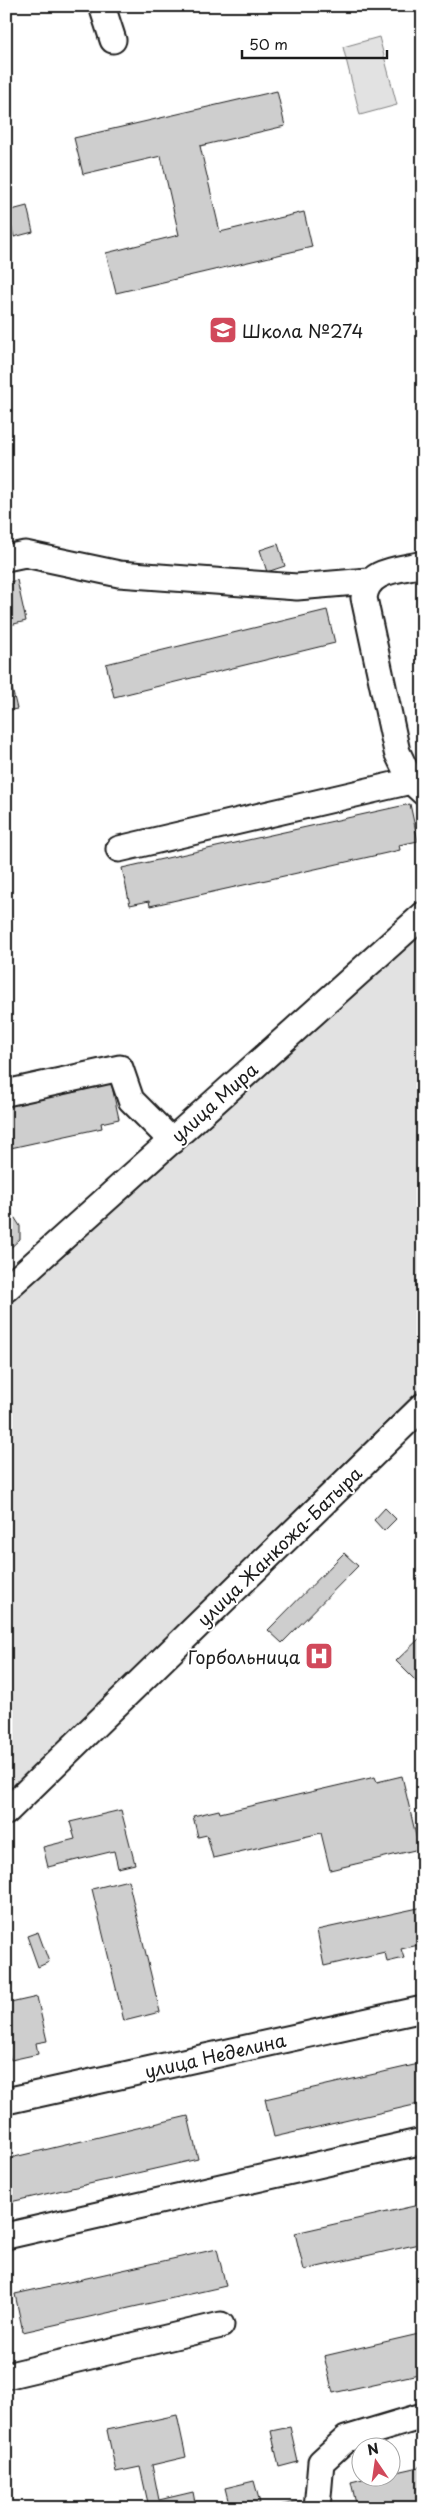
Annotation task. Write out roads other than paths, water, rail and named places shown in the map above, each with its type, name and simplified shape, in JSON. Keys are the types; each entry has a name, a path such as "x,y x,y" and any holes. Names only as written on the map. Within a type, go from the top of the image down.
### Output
{"street":[{"path":"102,6 113,40"},
{"path":"12,550 118,574 297,587 368,582 383,573 423,564"},
{"path":"119,849 417,786 393,737 364,598 368,582"},
{"name":"улица Мира","path":"6,1289 423,915"},
{"path":"6,1094 120,1068 131,1100 172,1141"},
{"name":"улица Жанкожа-Батыра","path":"6,1812 423,1406"},
{"name":"улица Неделина","path":"6,2101 423,2009"},
{"path":"6,2236 423,2141"},
{"path":"6,2376 221,2325"},
{"path":"317,2508 321,2462 346,2438 423,2416"}],"place":[{"name":"Школа №274","path":"223,330"},
{"name":"Горбольница","path":"319,1656"}]}
